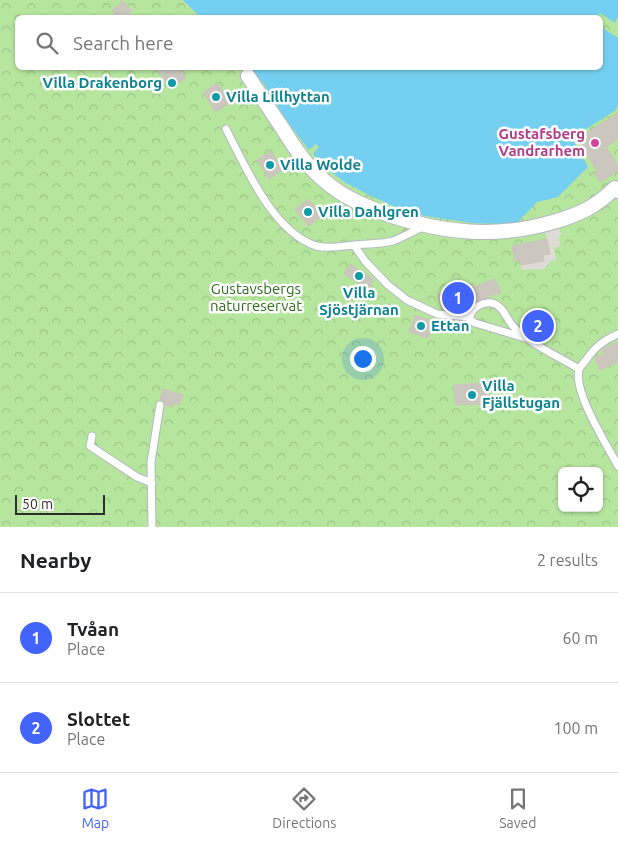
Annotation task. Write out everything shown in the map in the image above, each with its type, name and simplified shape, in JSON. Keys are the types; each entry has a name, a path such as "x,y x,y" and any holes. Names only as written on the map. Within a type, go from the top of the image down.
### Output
{"street":[{"path":"248,76 312,170 341,193 362,204 407,221 475,233 526,229 580,213 605,198 615,188 618,191"}],"lane":[{"path":"226,129 254,183 272,211 286,226 317,246 334,247 379,243 394,240 425,225"},
{"path":"354,245 370,267 407,300 437,314 470,317"},
{"path":"529,340 472,322 471,312 475,308 486,304 499,306 512,325 529,340 580,369"},
{"path":"618,334 608,338 592,351 580,369 579,379 580,389 593,419 618,466"},
{"path":"152,527 152,462 160,405"},
{"path":"92,436 90,446 137,477 152,483"}],"green space":[{"name":"Gustavsbergs naturreservat","path":"0,0 618,0 618,527 0,527"}],"shaded area":[{"path":"559,227 561,246 554,248 556,260 551,261 544,269 521,270 521,265 544,261 543,255 550,253 545,230"}],"water":[{"path":"183,0 618,0 618,16 615,23 600,13 599,15 198,15"},
{"path":"603,28 618,38 618,104 616,110 572,138 588,167 558,197 537,202 518,222 497,224 472,223 425,216 400,209 346,183 328,170 313,154 319,147 316,144 309,150 286,120 264,84 251,70 603,70"}],"building":[{"path":"123,1 132,11 128,15 116,15 112,10"},
{"name":"Villa Drakenborg","path":"157,70 180,70 186,78 170,88"},
{"name":"Villa Lillhyttan","path":"217,83 223,92 226,90 233,101 215,112 204,93"},
{"name":"Gustafsberg Vandrarhem","path":"618,113 618,139 606,147 618,165 618,171 600,182 594,173 597,171 577,139"},
{"name":"Villa Wolde","path":"271,151 283,170 269,179 257,160"},
{"name":"Villa Dahlgren","path":"308,199 322,215 309,226 295,210"},
{"path":"547,239 550,254 543,255 544,261 521,265 519,260 515,261 512,246"},
{"name":"Villa Sjöstjärnan","path":"350,264 374,279 368,289 344,274"},
{"path":"495,279 501,292 451,310 442,309 437,294 472,283 474,287"},
{"path":"535,310 554,328 542,342 522,324"},
{"name":"Ettan","path":"415,315 433,321 428,338 409,332"},
{"path":"618,342 618,362 600,370 595,358 604,354 603,349"},
{"name":"Villa Fjällstugan","path":"489,383 490,404 455,405 454,385"},
{"path":"163,389 183,395 179,405 174,403 173,407 165,405 164,401 160,400"}],"place":[{"name":"Villa Drakenborg","path":"172,83"},
{"name":"Villa Lillhyttan","path":"216,97"},
{"name":"Gustafsberg Vandrarhem","path":"595,143"},
{"name":"Villa Wolde","path":"270,165"},
{"name":"Villa Dahlgren","path":"308,212"},
{"name":"Villa Sjöstjärnan","path":"359,276"},
{"name":"Tvåan","path":"458,298"},
{"name":"Ettan","path":"421,326"},
{"name":"Slottet","path":"538,326"},
{"name":"Villa Fjällstugan","path":"472,395"}]}
